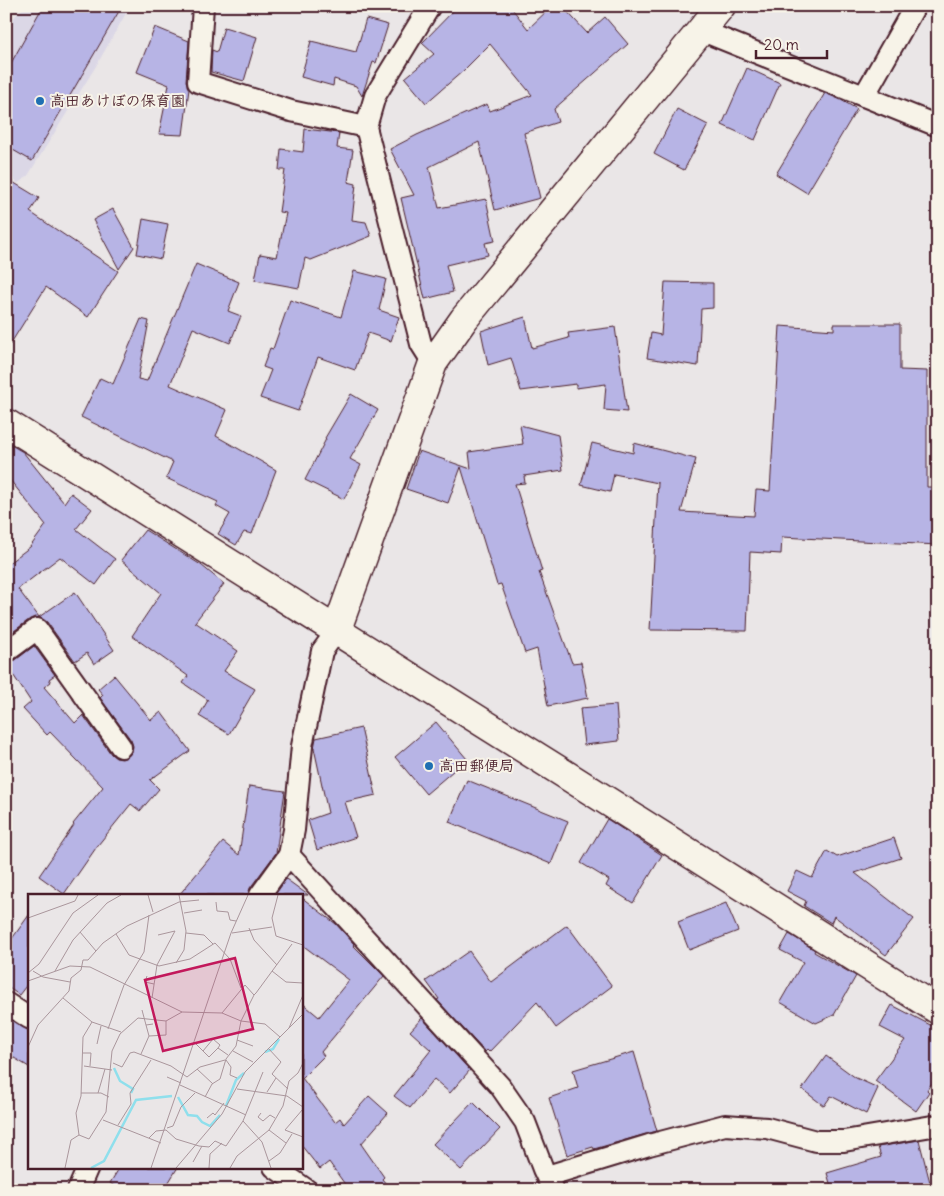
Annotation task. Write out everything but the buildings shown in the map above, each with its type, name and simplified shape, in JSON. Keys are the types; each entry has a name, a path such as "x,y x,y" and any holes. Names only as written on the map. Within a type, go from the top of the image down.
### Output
{"street":[{"path":"203,6 198,82 291,111 366,127"},
{"path":"430,6 375,96 366,127 422,344 433,363"},
{"path":"261,894 289,855 294,830 302,746 322,651 336,632 433,363 464,319 720,6"},
{"path":"864,96 915,6"},
{"path":"700,30 938,126"},
{"path":"6,423 336,632 757,894 938,1010"},
{"path":"6,652 37,629 121,747"},
{"path":"289,855 500,1086 525,1122 550,1183 649,1145 724,1125 767,1128 816,1141 844,1141 938,1126"},
{"path":"6,1003 28,1017"},
{"path":"78,1190 88,1168"},
{"path":"275,1168 307,1190"}],"shaded area":[{"name":"高田あけぼの保育園","path":"25,6 126,6 129,8 96,66 27,177 18,183 6,174 6,26"}],"place":[{"name":"高田あけぼの保育園","path":"40,101"},
{"name":"高田郵便局","path":"429,766"}]}
